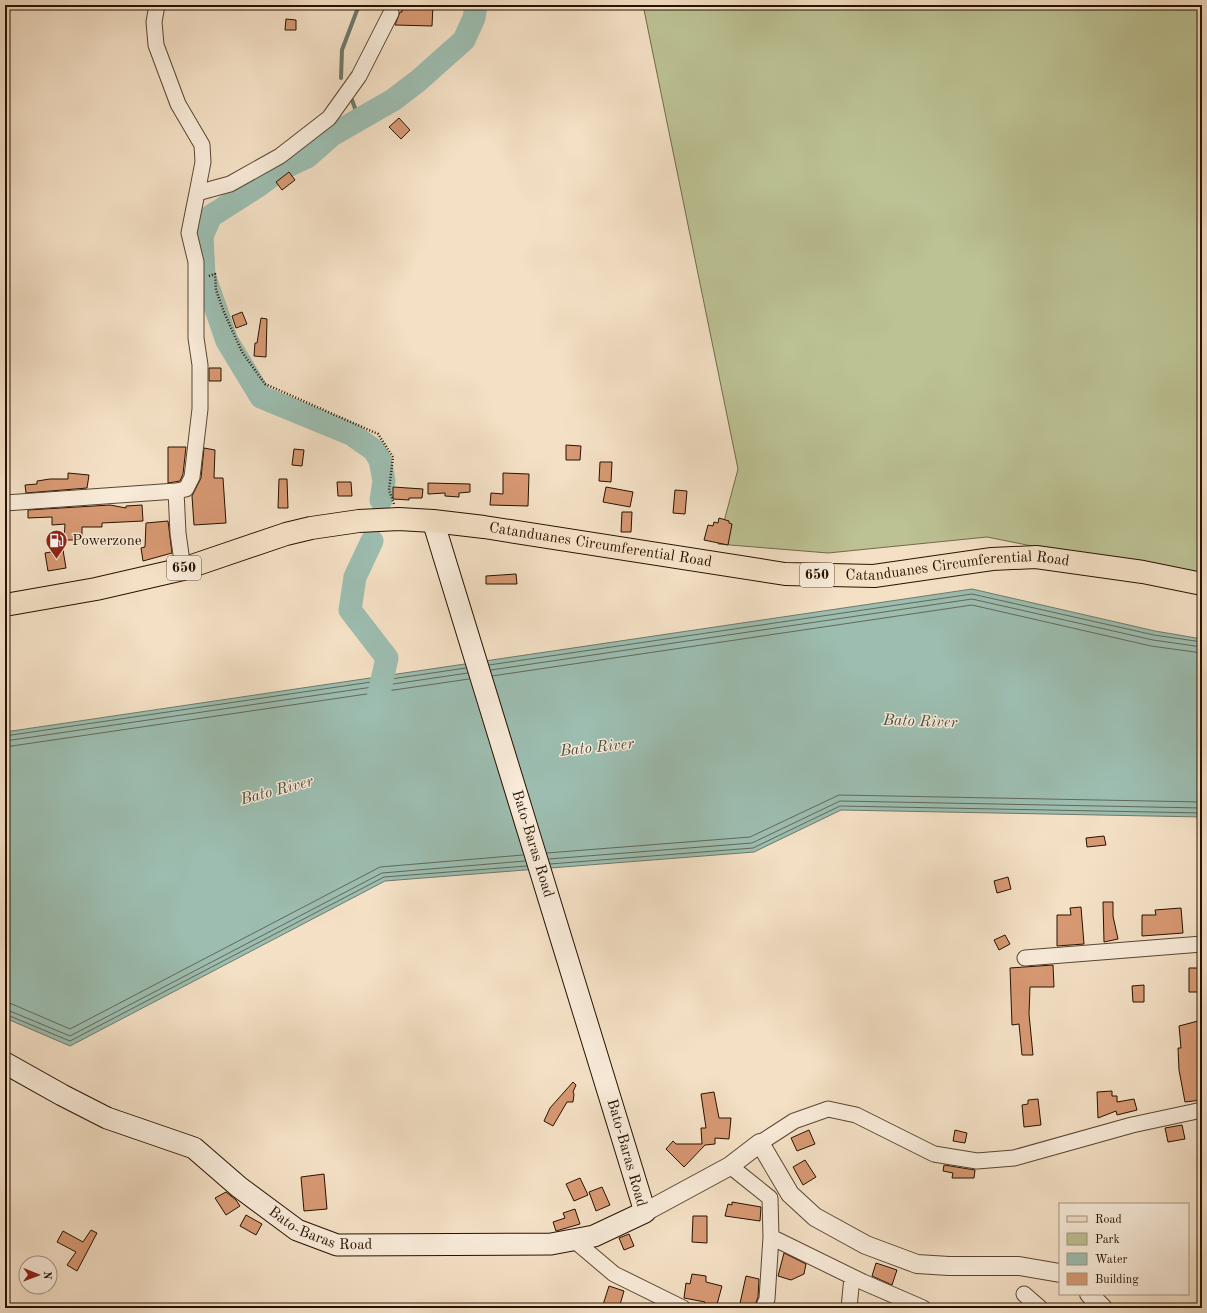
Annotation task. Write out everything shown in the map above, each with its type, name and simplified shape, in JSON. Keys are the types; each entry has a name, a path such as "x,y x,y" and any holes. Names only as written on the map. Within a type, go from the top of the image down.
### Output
{"main road":[{"name":"Catanduanes Circumferential Road","path":"5,605 96,589 183,569 286,534 311,528 359,520 399,519 433,521 785,574 874,576 992,559 1036,557 1143,572 1202,584"},
{"name":"Bato-Baras Road","path":"5,1063 107,1118 194,1148 238,1188 297,1230 337,1245 529,1245 575,1241 594,1236 645,1212 433,521"}],"street":[{"path":"5,504 176,491 186,489 192,477 200,409 200,365 196,338 196,262 188,233 203,162 202,145 178,104 156,45 154,22 157,5"},
{"path":"197,193 230,184 280,156 329,118 359,76 392,13"},
{"path":"176,491 178,533 183,569"},
{"path":"1025,958 1202,944"},
{"path":"645,1212 730,1166 760,1143 794,1121 828,1109 856,1115 934,1154 977,1161 1014,1158 1109,1131 1202,1110"},
{"path":"760,1143 790,1194 815,1218 866,1245 917,1264 949,1266 1019,1266 1059,1273"},
{"path":"730,1166 770,1198 771,1237 767,1299 763,1308"},
{"path":"771,1237 852,1277 923,1308"},
{"path":"575,1241 614,1274 683,1308"},
{"path":"849,1308 852,1277"},
{"path":"1024,1294 1040,1308"},
{"path":"1091,1295 1103,1308"}],"path":[{"path":"215,274 216,290 242,352 266,384 378,434 393,456 389,490 399,519"}],"green space":[{"path":"643,5 1202,5 1202,592 1032,546 987,537 828,553 718,544 738,469"}],"water":[{"name":"Bato River","path":"972,589 1155,631 1202,639 1202,817 841,810 754,852 385,881 70,1046 5,1018 5,732"}],"building":[{"path":"402,5 433,5 432,26 395,25 400,12 402,12"},
{"path":"286,19 296,20 296,30 285,30"},
{"path":"399,118 410,130 401,139 389,127"},
{"path":"289,172 295,180 282,190 276,182"},
{"path":"242,312 247,324 236,328 232,316"},
{"path":"261,318 267,319 266,357 254,356 255,343 257,343"},
{"path":"209,368 221,368 221,381 209,381"},
{"path":"566,445 581,446 580,460 566,460"},
{"path":"168,447 186,447 183,474 180,481 168,483"},
{"path":"204,448 215,450 214,478 223,478 226,523 194,525 192,496 201,478"},
{"path":"294,449 304,450 302,466 292,465"},
{"path":"600,462 612,462 611,482 599,481"},
{"path":"68,473 89,475 87,488 26,493 25,485 37,484 37,481 50,479 68,479"},
{"path":"503,473 529,474 528,506 490,505 491,493 503,494"},
{"path":"279,479 287,479 288,508 278,508"},
{"path":"337,482 351,482 352,496 338,496"},
{"path":"428,483 470,484 470,492 459,493 459,497 445,496 445,493 428,494"},
{"path":"393,487 423,489 422,498 409,498 409,500 393,499"},
{"path":"606,487 633,492 630,507 603,502"},
{"path":"675,490 687,491 685,514 673,513"},
{"path":"110,505 126,508 126,506 142,505 143,521 102,523 102,527 82,527 82,540 64,540 65,524 52,525 52,517 28,518 28,510"},
{"path":"622,512 632,512 631,532 621,532"},
{"path":"719,518 729,521 729,523 732,524 728,545 704,540 708,525 713,526 714,522 718,523"},
{"path":"168,521 172,553 143,561 141,548 145,547 146,523"},
{"name":"Powerzone","path":"63,550 66,568 48,571 45,553"},
{"path":"516,574 517,584 486,584 486,576"},
{"path":"1104,836 1106,845 1087,847 1086,838"},
{"path":"1008,877 1011,889 997,893 994,881"},
{"path":"1103,902 1113,902 1113,916 1118,939 1104,942"},
{"path":"1081,907 1084,944 1057,946 1057,915 1071,915 1070,908"},
{"path":"1181,908 1183,933 1142,936 1142,915 1156,915 1155,910"},
{"path":"1005,935 1010,944 999,950 994,940"},
{"path":"1053,965 1054,987 1030,987 1029,1014 1033,1055 1022,1055 1019,1024 1012,1025 1010,968"},
{"path":"1189,968 1200,968 1202,992 1189,992"},
{"path":"1144,985 1144,1002 1133,1002 1132,986"},
{"path":"1202,1020 1202,1100 1185,1102 1179,1070 1178,1048 1181,1048 1179,1026"},
{"path":"573,1082 576,1085 573,1092 573,1102 567,1102 553,1126 544,1121 550,1108"},
{"path":"1112,1091 1112,1096 1117,1096 1117,1102 1134,1099 1137,1110 1117,1115 1116,1111 1098,1118 1097,1092"},
{"path":"714,1092 719,1118 731,1118 729,1139 715,1138 715,1144 705,1145 684,1167 666,1149 673,1141 676,1144 702,1144 701,1128 706,1128 701,1094"},
{"path":"1038,1099 1041,1125 1024,1127 1022,1105 1028,1104 1028,1100"},
{"path":"1182,1125 1185,1139 1168,1142 1165,1128"},
{"path":"809,1130 815,1144 797,1151 791,1138"},
{"path":"955,1130 967,1133 965,1143 953,1141"},
{"path":"805,1160 816,1177 803,1185 793,1167"},
{"path":"944,1165 975,1170 974,1178 952,1178 953,1173 943,1171"},
{"path":"324,1174 327,1209 304,1211 301,1177"},
{"path":"580,1178 588,1195 574,1201 566,1184"},
{"path":"602,1187 610,1205 596,1211 589,1192"},
{"path":"226,1192 236,1200 240,1206 226,1215 215,1198"},
{"path":"732,1202 761,1207 760,1221 725,1216 728,1204 732,1205"},
{"path":"575,1209 580,1224 556,1231 553,1222 565,1218 563,1213"},
{"path":"246,1215 262,1224 256,1235 240,1226"},
{"path":"693,1216 707,1216 707,1243 692,1242"},
{"path":"91,1230 97,1233 77,1271 67,1265 76,1252 57,1242 63,1231 83,1242"},
{"path":"629,1234 634,1246 624,1250 619,1238"},
{"path":"784,1253 806,1264 804,1274 791,1280 778,1276"},
{"path":"876,1263 897,1270 892,1285 872,1276"},
{"path":"692,1274 706,1276 706,1282 722,1286 716,1308 704,1308 705,1302 684,1298 686,1283 690,1284"},
{"path":"746,1276 759,1279 758,1297 754,1308 739,1308"},
{"path":"609,1286 624,1291 619,1308 602,1308"}],"waterway":[{"path":"341,78 342,50 359,5"},
{"path":"381,500 384,481 380,460 374,450 351,434 261,397 227,341 204,275 202,236 211,216 258,186 281,169 307,157 332,135 393,100 418,81 464,40 474,18 476,5"},
{"path":"352,100 359,119"},
{"path":"372,541 355,577 350,610 387,658 376,707"}],"place":[{"name":"Powerzone","path":"56,560"}]}
